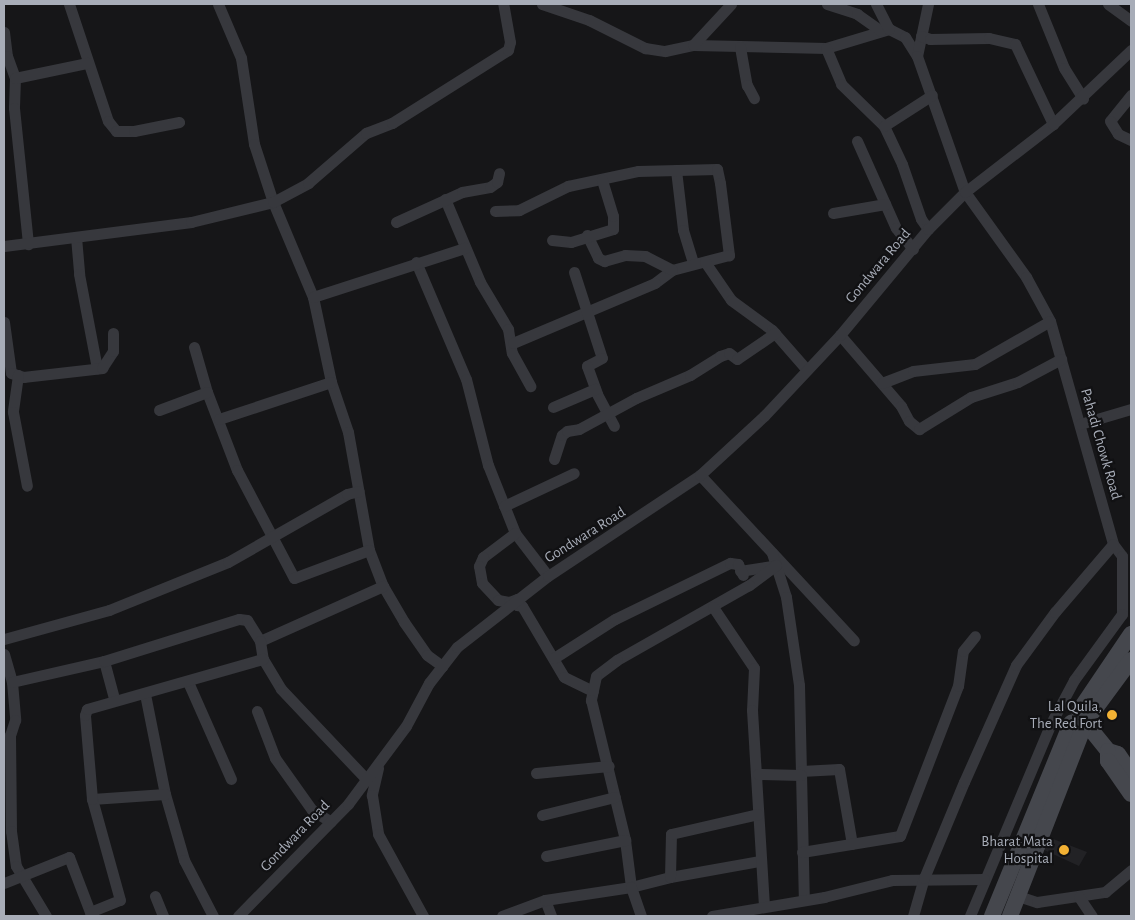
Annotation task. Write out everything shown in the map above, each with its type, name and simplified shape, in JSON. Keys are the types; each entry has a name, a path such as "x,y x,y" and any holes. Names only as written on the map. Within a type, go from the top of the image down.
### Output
{"street":[{"path":"70,4 87,63 108,121 116,131 134,132 179,122"},
{"path":"218,4 240,58 254,144 273,202 313,297 331,382 348,432 369,550 383,586 427,654 442,666"},
{"path":"4,246 191,222 273,202 308,183 366,133 392,123 508,50 510,42 503,4"},
{"path":"542,4 589,20 645,48 665,51 693,45 826,48 885,30 876,4"},
{"path":"693,45 731,4"},
{"name":"Pahadi Chowk Road","path":"827,4 857,14 885,30 905,37 917,56 965,192 1026,277 1050,321 1113,544 1126,558 1122,614 1074,680 1077,719 1025,780 970,916"},
{"path":"917,56 928,4"},
{"path":"1038,4 1064,68 1083,98"},
{"path":"1108,4 1131,21"},
{"path":"4,32 5,56 15,78 9,109 28,244"},
{"path":"921,36 930,39 989,38 1015,44 1054,124"},
{"path":"740,46 746,79 754,98"},
{"path":"826,48 841,84 884,126 902,164 921,220 928,229"},
{"name":"Gondwara Road","path":"238,916 331,822 366,780 380,762 442,666 457,647 548,576 700,475 840,335 928,229 965,192 1054,124 1130,55"},
{"path":"15,78 87,63"},
{"path":"884,126 932,95"},
{"path":"1131,95 1110,121 1118,134 1131,140"},
{"path":"857,141 896,228 913,248"},
{"path":"495,211 519,210 552,192 638,171 717,168 729,255 672,270 655,283 513,343"},
{"path":"676,170 683,230 693,263"},
{"path":"396,222 445,199 490,187 497,182 499,173"},
{"path":"552,240 571,242 587,235 613,229 613,216 602,180"},
{"path":"445,199 465,248 513,343 512,353 530,386"},
{"path":"833,213 885,204"},
{"path":"587,235 598,258 604,261 625,255 645,256 672,270"},
{"path":"76,237 79,274 97,368"},
{"path":"313,297 416,262 465,248"},
{"path":"416,262 466,379 488,465 515,534 548,576"},
{"path":"705,262 731,300 775,333 807,370"},
{"path":"574,272 602,358 587,366 595,389 614,426"},
{"path":"882,384 913,371 975,364 1050,321"},
{"path":"4,322 12,372 22,378 102,368 110,358 113,333"},
{"path":"554,459 562,435 579,429 606,413 690,375 720,356 728,353 736,359 775,333"},
{"path":"840,335 901,406 909,421 919,429 971,397 1018,382 1061,359"},
{"path":"194,347 207,392 220,419 237,470 294,578 369,550"},
{"path":"18,375 13,412 27,486"},
{"path":"220,419 331,382"},
{"path":"552,408 595,389"},
{"path":"159,410 207,392"},
{"path":"1080,424 1131,409"},
{"path":"504,506 574,473"},
{"path":"700,475 854,641"},
{"path":"4,639 109,610 228,562 347,494 359,491"},
{"path":"515,534 483,557 479,574 482,583 498,600 509,602 517,599 518,605 522,606 564,677 593,692"},
{"path":"913,916 924,878 998,701 1016,665 1061,604 1113,544"},
{"path":"772,553 794,635 799,685 804,900"},
{"path":"554,658 615,619 730,562 738,564 749,585"},
{"path":"740,571 776,565"},
{"path":"641,916 631,887 625,840 591,700 596,676 617,660 749,585 776,565"},
{"path":"260,641 383,586"},
{"path":"713,607 754,668 752,710 758,774 759,861 764,907"},
{"path":"12,682 104,661 239,619 247,620 260,641 263,659 281,690 366,780"},
{"path":"992,916 1077,719 1131,634"},
{"path":"802,852 900,836 958,686 963,651 975,636"},
{"path":"4,654 12,682 15,720 10,735 8,831 16,866 46,916"},
{"path":"4,883 69,857 90,912 120,900 92,799 85,715 87,709 114,699 145,694 263,659"},
{"path":"1010,916 1077,719 1131,660"},
{"path":"104,661 114,699"},
{"path":"188,682 231,778"},
{"path":"145,694 165,794 184,860 213,916"},
{"path":"257,712 275,758 312,810 331,822"},
{"path":"1077,719 1108,751 1118,754 1131,773"},
{"path":"1108,751 1108,761 1131,794"},
{"path":"380,762 372,795 378,834 423,916"},
{"path":"536,773 608,766"},
{"path":"758,774 801,773 839,769 852,844"},
{"path":"92,799 165,794"},
{"path":"542,815 615,797"},
{"path":"670,876 671,834 758,814"},
{"path":"546,856 625,840"},
{"path":"502,916 545,900 631,887 670,876 759,861"},
{"path":"1018,896 1037,902 1105,892 1131,870"},
{"path":"712,916 804,900 892,880 924,878 984,879"},
{"path":"156,896 163,916"},
{"path":"1079,897 1092,916"},
{"path":"545,900 551,916"}],"shaded area":[{"name":"Bharat Mata Hospital","path":"1048,837 1087,852 1079,866 1042,849"}],"place":[{"name":"Lal Quila, The Red Fort","path":"1112,715"},
{"name":"Bharat Mata Hospital","path":"1064,850"}]}
